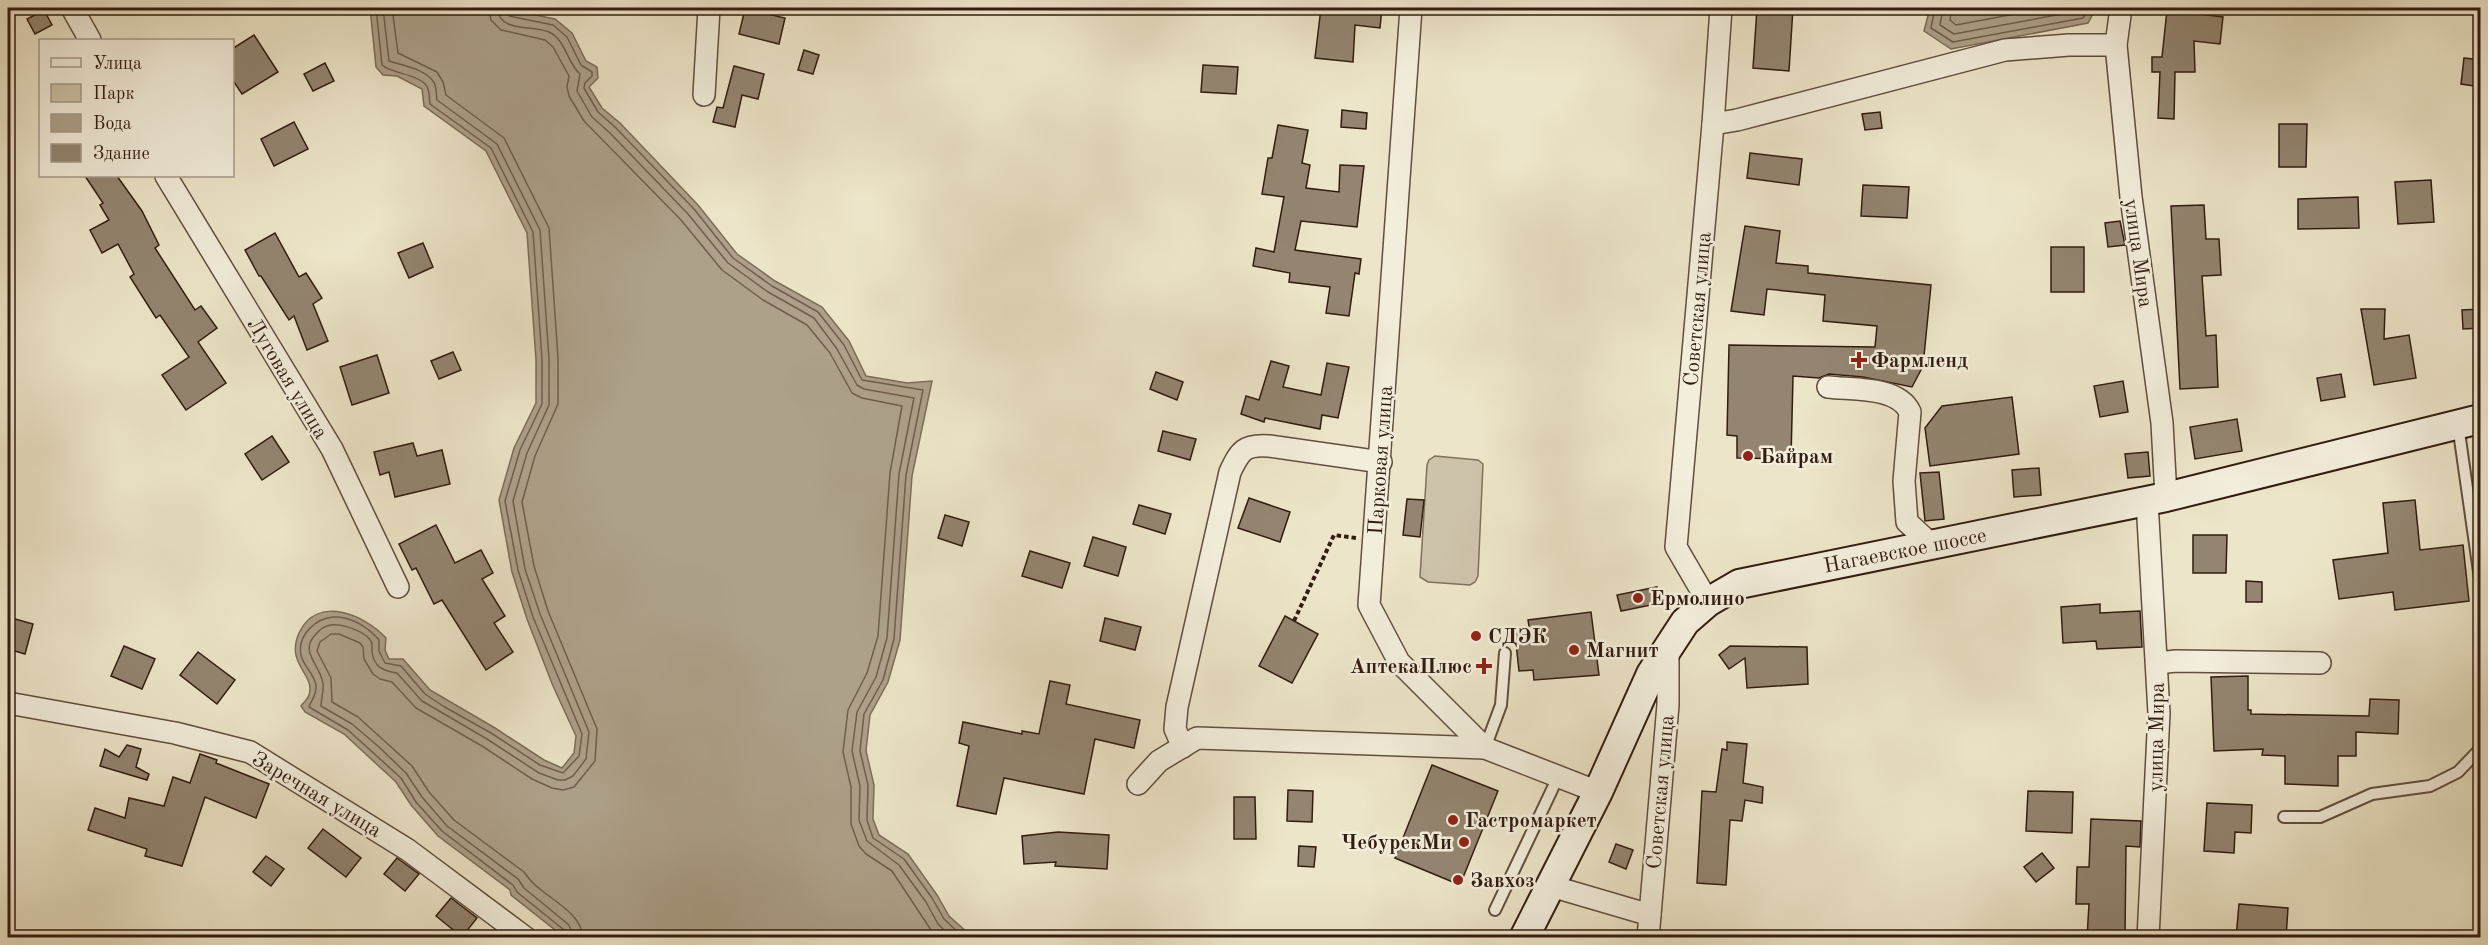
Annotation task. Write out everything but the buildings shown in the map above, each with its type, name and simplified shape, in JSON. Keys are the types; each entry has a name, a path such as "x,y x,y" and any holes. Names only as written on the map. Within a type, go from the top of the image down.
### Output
{"street":[{"path":"72,8 89,39"},
{"path":"704,95 709,8"},
{"name":"Парковая улица","path":"1411,8 1369,605 1399,662 1485,748 1598,792"},
{"name":"Советская улица","path":"1708,602 1676,547 1721,8"},
{"name":"улица Мира","path":"2121,8 2116,45 2131,197 2162,423 2157,499 2159,713 2148,938"},
{"path":"1713,124 1737,120 2005,50 2069,45 2116,45"},
{"name":"Луговая улица","path":"167,177 332,449 398,587"},
{"path":"1828,387 1893,394 1907,406 1910,419 1904,481 1906,522 1932,545"},
{"name":"Нагаевское шоссе","path":"1524,938 1598,792 1651,674 1668,646 1685,622 1708,602 1739,584 2157,499 2469,422"},
{"path":"1183,747 1175,729 1178,707 1230,472 1239,453 1254,445 1380,462"},
{"name":"Советская улица","path":"1648,938 1668,705 1668,646"},
{"path":"2157,663 2176,661 2320,663"},
{"name":"Заречная улица","path":"8,703 175,733 250,752 408,850 526,938"},
{"path":"1138,784 1159,761 1197,738 1485,748"},
{"path":"1551,886 1650,915"}],"lane":[{"path":"2469,422 2481,579"},
{"path":"1485,748 1501,705 1505,653"},
{"path":"2284,817 2320,817 2372,794 2430,786 2458,772 2481,750"},
{"path":"1495,910 1558,777"}],"path":[{"path":"1294,621 1334,535 1374,540"}],"green space":[{"path":"1435,456 1478,460 1483,464 1478,576 1470,585 1428,582 1420,577 1427,465 1429,460"}],"water":[{"path":"370,8 501,8 555,19 572,33 586,61 597,67 598,78 589,87 602,108 620,123 698,205 737,254 775,281 822,307 849,341 866,376 907,383 932,381 912,476 900,640 888,682 870,715 866,751 874,785 873,819 879,835 908,854 949,916 968,933 981,937 564,937 511,895 510,890 438,836 411,805 396,782 344,734 305,712 301,706 310,688 296,653 299,633 307,621 317,614 329,611 341,612 366,622 377,630 386,638 385,650 389,659 403,659 430,690 544,760 562,768 574,753 576,736 553,686 512,572 499,500 514,448 536,403 536,360 527,233 486,151 424,106 422,89 397,76 383,75 376,67"},
{"path":"1930,8 2096,8 2088,23 1951,49 1924,31"}],"place":[{"name":"Фармленд","path":"1859,360"},
{"name":"Байрам","path":"1748,456"},
{"name":"Ермолино","path":"1638,598"},
{"name":"СДЭК","path":"1476,636"},
{"name":"Магнит","path":"1574,650"},
{"name":"АптекаПлюс","path":"1484,666"},
{"name":"Гастромаркет","path":"1453,820"},
{"name":"ЧебурекМи","path":"1464,842"},
{"name":"Завхоз","path":"1458,880"}]}
